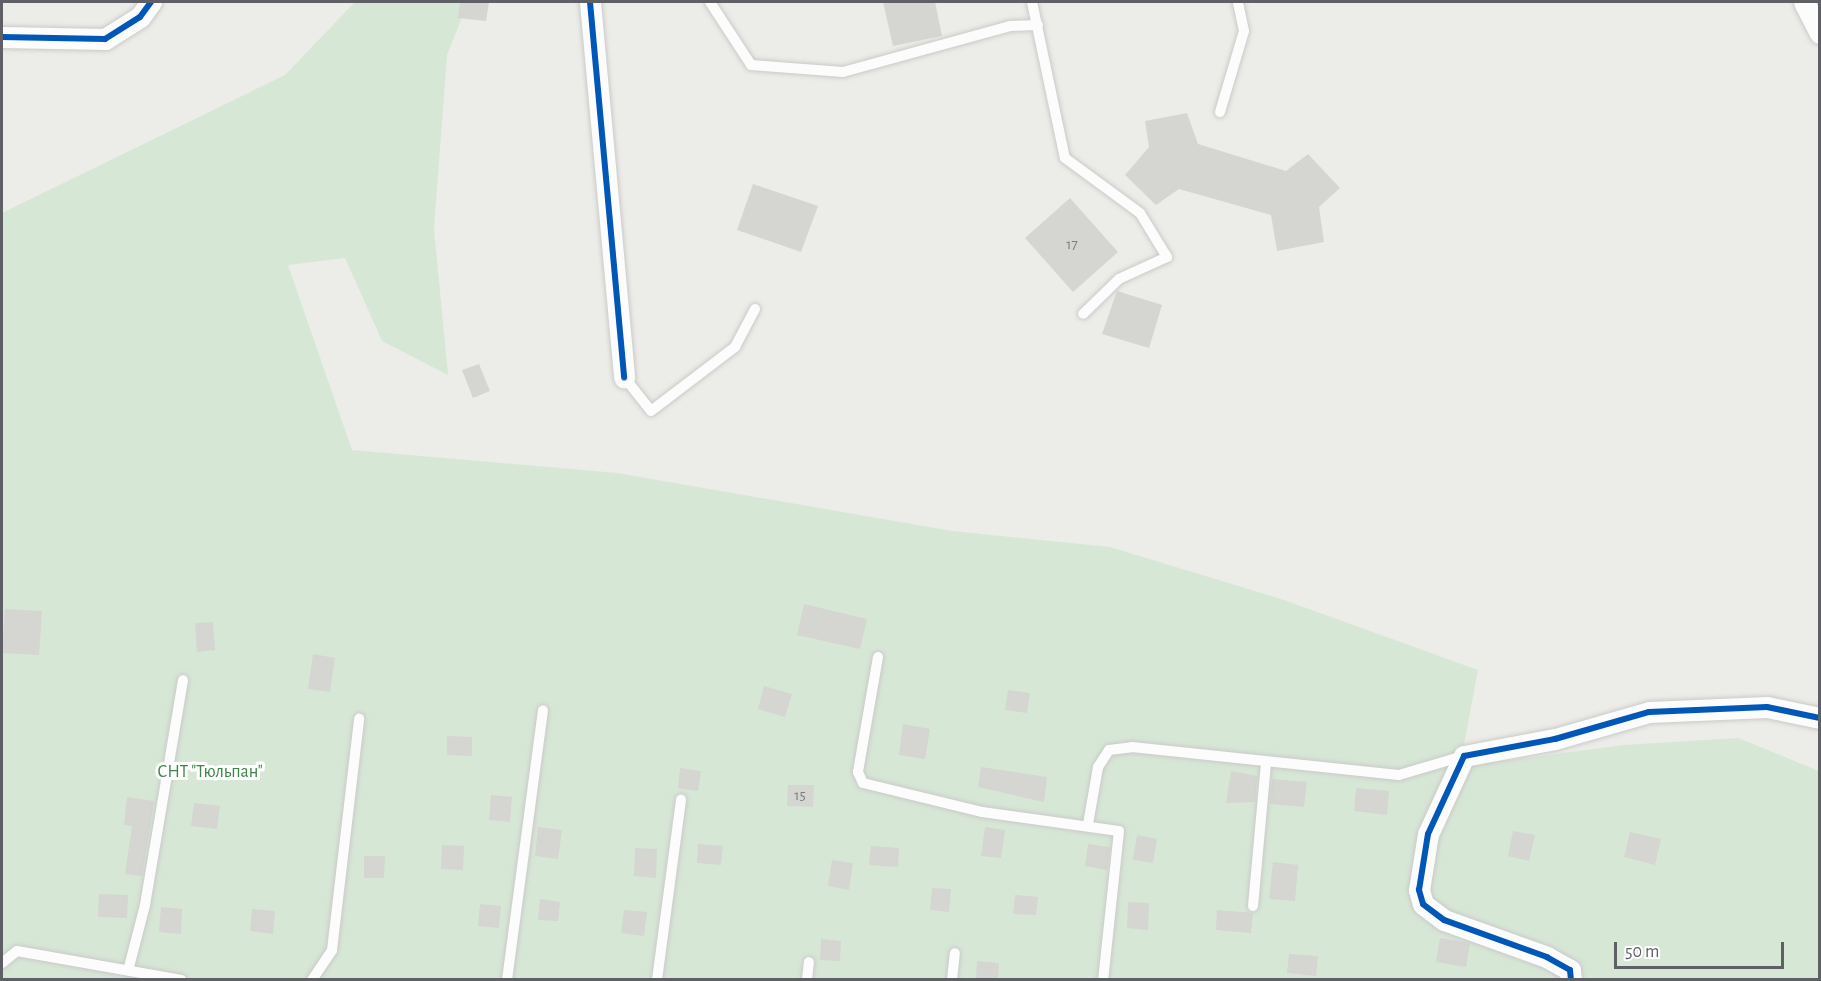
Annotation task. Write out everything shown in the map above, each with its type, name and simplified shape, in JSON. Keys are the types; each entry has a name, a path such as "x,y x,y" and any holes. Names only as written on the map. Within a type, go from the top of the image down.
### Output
{"street":[{"path":"2,37 105,39 140,17 151,2"},
{"path":"590,2 624,377"},
{"path":"1804,2 1820,33"},
{"path":"1571,980 1570,970 1547,957 1444,920 1423,904 1419,890 1428,834 1464,756 1555,739 1649,712 1767,707 1820,718"}],"lane":[{"path":"710,2 751,65 843,72 1010,26 1038,25"},
{"path":"1032,2 1065,158 1140,213 1167,257 1119,279 1083,314"},
{"path":"1220,111 1244,31 1238,2"},
{"path":"624,377 651,411 735,347 755,309"},
{"path":"878,657 858,772 863,783 982,812 1119,831 1103,980"},
{"path":"129,967 145,905 183,680"},
{"path":"507,980 543,710"},
{"path":"312,980 332,950 359,719"},
{"path":"1088,825 1098,767 1109,750 1132,747 1266,764 1399,775 1464,756"},
{"path":"1253,906 1266,764"},
{"path":"657,980 681,800"},
{"path":"2,963 16,951 129,967 181,980"},
{"path":"951,980 955,954"},
{"path":"807,980 809,962"}],"green space":[{"name":"СНТ \"Тюльпан\"","path":"355,2 468,2 447,55 434,229 448,375 382,341 345,258 288,265 352,450 617,473 952,531 1110,547 1284,600 1478,670 1464,745 1503,761 1624,745 1738,738 1819,771 1819,979 2,980 2,213 285,75"}],"building":[{"path":"460,2 489,2 486,21 458,18"},
{"path":"883,2 935,2 942,36 893,46"},
{"path":"1187,113 1198,144 1286,171 1308,154 1340,188 1319,207 1324,242 1277,251 1271,215 1179,189 1156,205 1125,175 1149,147 1145,121"},
{"path":"753,184 818,206 801,252 737,230"},
{"path":"1070,198 1118,252 1073,292 1025,238"},
{"path":"1117,291 1162,305 1149,348 1102,334"},
{"path":"479,364 490,391 473,398 462,370"},
{"path":"804,604 867,619 860,649 797,635"},
{"path":"5,609 42,611 39,655 2,653"},
{"path":"213,622 215,650 197,652 195,623"},
{"path":"313,654 335,658 330,692 308,689"},
{"path":"764,686 792,694 785,717 758,709"},
{"path":"1008,690 1030,693 1027,713 1005,710"},
{"path":"903,724 930,729 925,759 899,755"},
{"path":"447,736 472,737 472,756 447,755"},
{"path":"981,767 1047,777 1044,802 978,787"},
{"path":"680,768 701,771 698,791 678,788"},
{"path":"1231,771 1257,776 1255,802 1226,803"},
{"path":"1272,779 1307,782 1304,807 1270,804"},
{"path":"788,785 814,785 813,807 787,806"},
{"path":"1356,788 1389,791 1387,815 1354,811"},
{"path":"491,795 512,797 510,822 489,820"},
{"path":"127,797 154,801 142,876 125,874 132,826 124,825"},
{"path":"194,803 220,806 217,829 191,826"},
{"path":"538,827 562,830 558,859 535,856"},
{"path":"985,827 1005,830 1001,858 981,856"},
{"path":"1513,831 1535,835 1529,861 1508,856"},
{"path":"1630,832 1661,839 1655,865 1624,857"},
{"path":"1137,835 1157,839 1153,863 1133,860"},
{"path":"698,844 723,846 721,865 697,863"},
{"path":"1088,844 1110,847 1107,870 1085,866"},
{"path":"442,845 464,846 463,870 441,869"},
{"path":"871,846 899,848 898,867 869,865"},
{"path":"635,848 657,849 656,878 634,876"},
{"path":"364,856 385,856 384,878 364,878"},
{"path":"832,860 853,863 849,890 828,886"},
{"path":"1273,862 1298,865 1295,901 1269,899"},
{"path":"932,888 951,889 949,912 930,910"},
{"path":"99,894 128,895 127,918 98,917"},
{"path":"1015,895 1038,897 1036,915 1013,914"},
{"path":"540,899 560,902 558,921 538,920"},
{"path":"1128,902 1149,903 1148,930 1127,928"},
{"path":"480,904 501,906 499,928 478,926"},
{"path":"161,907 182,909 181,934 159,932"},
{"path":"252,909 275,911 273,934 250,931"},
{"path":"624,910 647,912 644,936 621,933"},
{"path":"1217,910 1253,913 1251,933 1216,930"},
{"path":"1440,938 1470,943 1466,967 1436,962"},
{"path":"821,939 841,941 840,961 820,960"},
{"path":"1289,954 1318,956 1316,976 1287,973"},
{"path":"977,961 999,963 998,980 976,980"}],"cycle path":[{"path":"2,37 105,39 140,17 151,2"},
{"path":"590,2 624,377"},
{"path":"1571,980 1570,970 1547,957 1444,920 1423,904 1419,890 1428,834 1464,756 1555,739 1649,712 1767,707 1820,718"}]}
